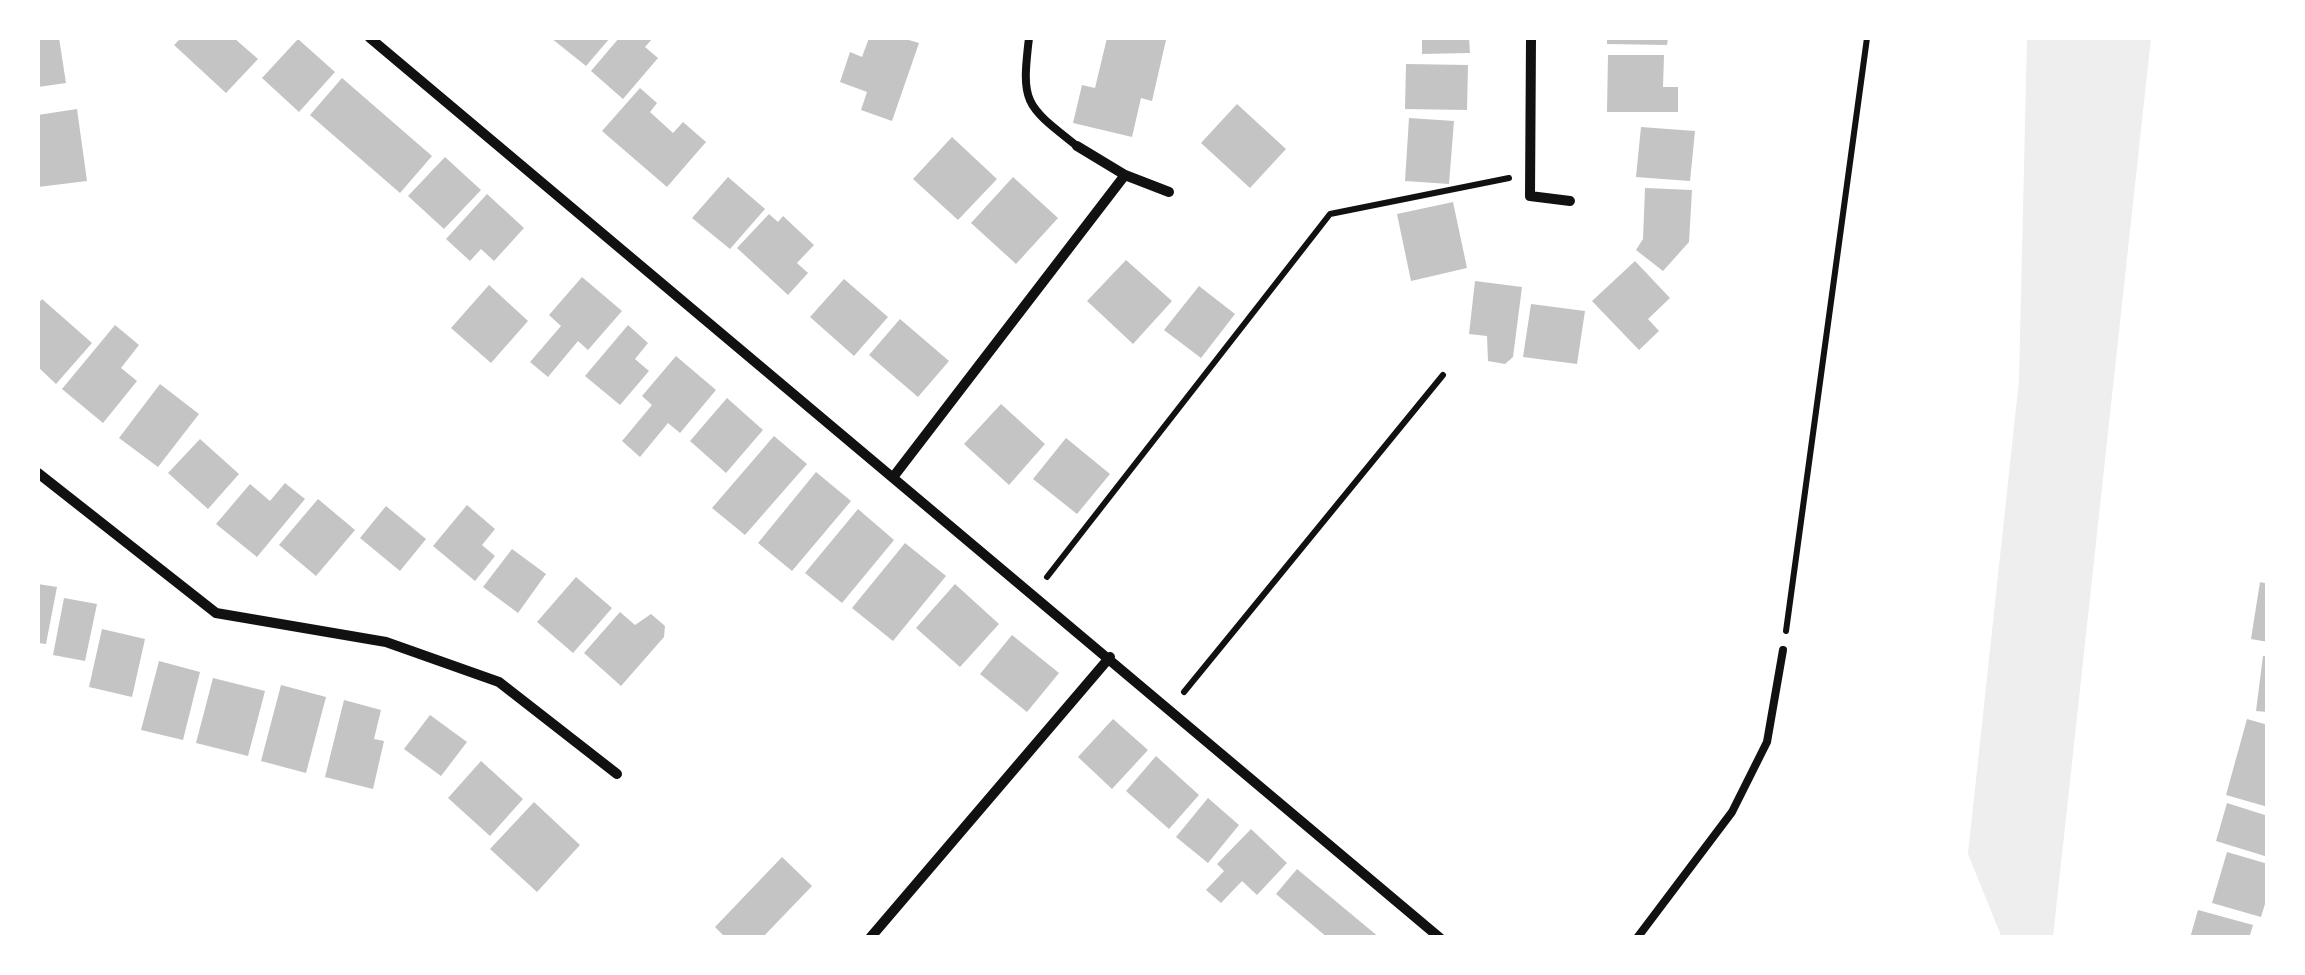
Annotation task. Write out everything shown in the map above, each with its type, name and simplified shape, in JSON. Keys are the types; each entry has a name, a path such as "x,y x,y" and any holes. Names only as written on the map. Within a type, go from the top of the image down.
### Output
{"street":[{"path":"370,38 1440,938"},
{"path":"1531,38 1530,196 1570,201"},
{"path":"1077,146 1125,175 1169,192"},
{"path":"894,476 1125,175"},
{"path":"38,473 216,613 386,642 499,682 617,774"},
{"path":"870,938 1110,657"}],"lane":[{"path":"1029,38 1023,86 1027,100 1041,117 1077,146"},
{"path":"1637,938 1732,812 1766,742 1784,650"}],"path":[{"path":"1784,650 1867,38"},
{"path":"1034,594 1330,214 1530,174"},
{"path":"1170,709 1443,375"}],"shaded area":[{"path":"2027,38 2151,38 2053,937 2002,938 1968,854 2019,380"}],"building":[{"path":"38,38 59,38 66,83 38,87"},
{"path":"181,38 234,38 258,59 226,93 174,45"},
{"path":"551,38 610,38 586,66"},
{"path":"619,38 653,38 645,47 658,58 623,99 591,71"},
{"path":"869,38 902,38 919,43 892,121 861,110 867,92 840,82 850,52 862,57"},
{"path":"1107,38 1166,40 1152,101 1141,98 1132,137 1073,123 1082,85 1095,88"},
{"path":"1422,38 1469,38 1470,53 1422,54"},
{"path":"1607,38 1668,38 1667,45 1607,44"},
{"path":"298,39 335,72 299,112 262,78"},
{"path":"1608,55 1664,55 1663,87 1678,87 1678,112 1607,112"},
{"path":"1406,64 1468,65 1467,110 1405,109"},
{"path":"342,78 432,156 400,193 310,115"},
{"path":"640,88 657,103 650,112 673,133 683,122 706,142 667,187 602,131"},
{"path":"1237,104 1286,149 1250,188 1201,143"},
{"path":"77,109 87,181 38,187 38,115"},
{"path":"1409,118 1454,121 1449,184 1405,181"},
{"path":"1641,127 1695,131 1690,181 1636,177"},
{"path":"952,137 997,179 958,220 913,179"},
{"path":"445,157 481,190 444,229 408,196"},
{"path":"728,177 765,209 730,249 692,218"},
{"path":"1013,177 1058,218 1016,264 971,223"},
{"path":"1645,188 1692,190 1689,242 1663,271 1636,250 1643,239"},
{"path":"487,194 524,228 494,261 481,249 470,261 446,239"},
{"path":"1453,202 1467,268 1411,281 1397,214"},
{"path":"769,214 778,222 783,216 814,245 797,263 808,273 788,295 737,248"},
{"path":"1126,260 1172,301 1133,344 1087,301"},
{"path":"1635,261 1670,298 1648,319 1659,331 1639,350 1592,301"},
{"path":"582,277 622,311 588,350 578,341 548,377 530,362 561,326 549,315"},
{"path":"844,279 888,317 854,356 810,317"},
{"path":"1475,281 1522,287 1513,357 1505,364 1488,361 1487,336 1469,334"},
{"path":"489,285 528,321 491,363 451,328"},
{"path":"1199,286 1235,314 1201,358 1164,330"},
{"path":"42,299 92,343 56,384 38,367 38,304"},
{"path":"1531,304 1585,311 1577,364 1523,357"},
{"path":"900,319 949,361 918,397 869,355"},
{"path":"115,325 139,345 121,368 137,381 103,423 62,389"},
{"path":"628,325 648,343 635,359 649,371 620,405 585,376"},
{"path":"676,356 716,390 680,433 668,423 640,457 622,441 652,405 642,396"},
{"path":"160,384 199,414 158,467 119,438"},
{"path":"727,398 763,430 726,473 690,441"},
{"path":"1001,404 1045,444 1009,485 964,444"},
{"path":"774,436 807,464 745,535 712,508"},
{"path":"1066,438 1110,474 1077,514 1033,479"},
{"path":"200,439 239,474 208,509 168,473"},
{"path":"816,472 851,501 792,571 758,543"},
{"path":"285,483 305,499 257,557 216,524 250,484 270,501"},
{"path":"318,499 355,530 316,576 279,545"},
{"path":"467,505 495,529 482,545 495,556 475,581 433,546"},
{"path":"386,506 426,539 400,571 360,538"},
{"path":"858,509 894,540 842,603 805,573"},
{"path":"905,543 946,576 893,641 852,608"},
{"path":"512,549 546,574 518,613 483,587"},
{"path":"576,577 612,608 573,653 537,622"},
{"path":"2260,582 2268,584 2268,642 2251,639"},
{"path":"38,584 57,587 46,644 38,643"},
{"path":"955,584 999,624 960,667 916,628"},
{"path":"64,598 97,604 85,661 53,655"},
{"path":"620,612 635,625 651,614 665,626 664,637 621,686 584,653"},
{"path":"102,629 145,639 132,697 89,687"},
{"path":"1012,635 1059,673 1027,712 980,674"},
{"path":"2263,656 2268,656 2268,712 2256,711"},
{"path":"159,661 200,672 183,740 141,730"},
{"path":"213,678 265,691 248,756 196,743"},
{"path":"281,685 326,697 306,773 261,761"},
{"path":"344,700 381,710 374,739 384,741 373,789 325,777"},
{"path":"430,715 467,742 441,776 404,749"},
{"path":"1113,719 1148,750 1112,789 1078,757"},
{"path":"2247,719 2268,725 2268,807 2226,795"},
{"path":"1156,756 1199,795 1169,829 1126,791"},
{"path":"481,761 523,799 490,836 448,798"},
{"path":"1208,798 1239,825 1208,863 1176,837"},
{"path":"534,802 580,845 537,892 490,849"},
{"path":"2227,803 2268,816 2268,857 2216,841"},
{"path":"1251,829 1287,863 1257,895 1242,881 1221,903 1206,890 1224,871 1217,864"},
{"path":"2227,852 2268,864 2268,894 2261,917 2212,903"},
{"path":"782,857 812,886 762,938 726,938 715,927"},
{"path":"1297,869 1380,938 1328,938 1276,894"},
{"path":"2198,910 2253,925 2249,938 2190,938"}]}
